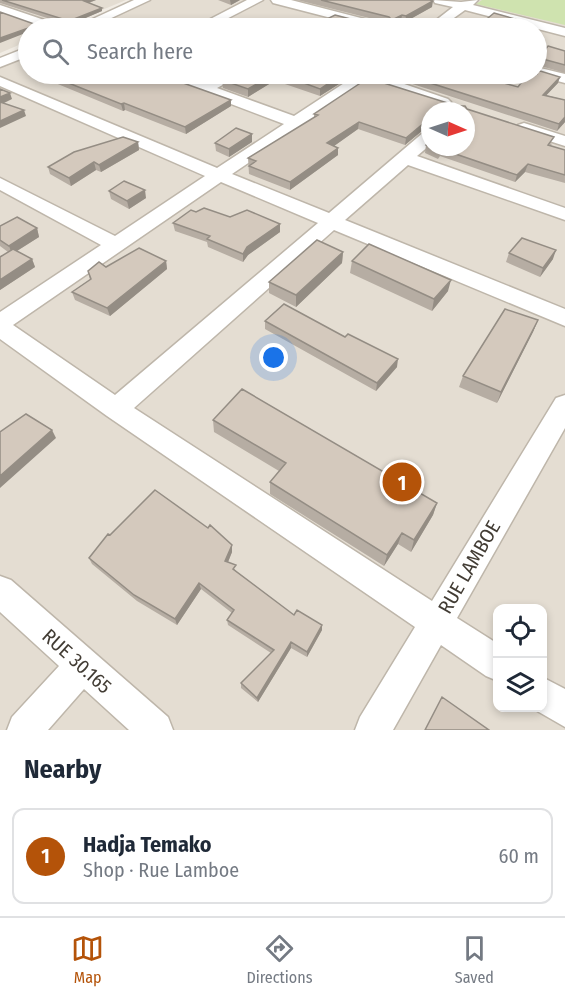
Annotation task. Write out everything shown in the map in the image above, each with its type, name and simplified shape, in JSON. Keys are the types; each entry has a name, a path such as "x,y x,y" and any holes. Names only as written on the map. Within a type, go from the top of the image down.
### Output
{"street":[{"path":"103,18 144,0"},
{"path":"220,18 256,0"},
{"path":"277,0 347,18"},
{"path":"439,0 468,3 518,18"},
{"path":"0,10 17,3"},
{"path":"446,18 468,3"},
{"path":"0,10 24,18"},
{"path":"332,18 337,15"},
{"path":"547,27 565,32"},
{"path":"0,63 18,55"},
{"path":"547,74 565,79"},
{"path":"0,81 219,175 565,318"},
{"path":"191,84 297,123"},
{"path":"204,89 213,84"},
{"path":"353,84 0,325 116,409 493,661"},
{"path":"391,84 442,102"},
{"path":"508,123 565,141"},
{"path":"116,409 421,144"},
{"path":"405,158 565,214"},
{"path":"0,183 117,245"},
{"name":"RUE LAMBOE","path":"373,730 565,405"},
{"name":"RUE 30.165","path":"0,591 155,730"},
{"path":"25,730 82,664"},
{"path":"547,697 565,709"}],"shaded area":[{"path":"0,0 126,0 83,18 18,18 18,45 0,53"},
{"path":"151,0 565,0 565,730 0,730 0,66 18,58 18,84 547,84 547,18 109,18"}],"green space":[{"path":"482,0 565,0 565,25 547,21 547,18 535,18 476,4"}],"building":[{"path":"2,0 86,0 84,1 102,8 77,18 59,18"},
{"path":"321,0 433,1 406,16 389,17"},
{"path":"0,12 18,18 18,32 0,38"},
{"path":"494,13 512,18 488,18"},
{"path":"335,15 347,18 329,18"},
{"path":"547,47 565,51 565,65 547,60"},
{"path":"547,73 560,77 543,95 565,100 565,117 559,124 433,84 507,84 518,87 520,84 547,84"},
{"path":"71,84 186,84 231,100 185,127 124,103 121,104"},
{"path":"234,84 257,84 248,89"},
{"path":"306,84 327,84 320,89"},
{"path":"359,84 387,84 444,102 421,102 421,126 406,138 359,122 327,143 338,148 290,182 249,166 256,161 248,158 318,115 314,114"},
{"path":"0,89 10,93 0,97"},
{"path":"0,102 24,110 0,121"},
{"path":"475,112 554,137 548,145 565,150 565,175 528,164 517,175 461,156 475,156"},
{"path":"236,128 252,134 229,149 215,143"},
{"path":"123,137 138,142 99,165 94,162 69,178 48,167 74,152"},
{"path":"124,181 145,190 127,201 109,191"},
{"path":"204,208 230,217 247,210 280,224 247,247 243,254 207,239 210,236 173,223 191,210 196,212"},
{"path":"17,217 37,228 9,246 0,240 0,226"},
{"path":"522,238 556,250 543,268 509,253"},
{"path":"317,240 343,252 296,295 269,282"},
{"path":"369,244 451,280 434,299 352,261"},
{"path":"139,248 166,261 107,308 72,292 91,279 88,271 99,262 106,267"},
{"path":"13,249 32,259 0,280 0,257"},
{"path":"284,304 345,337 348,334 398,359 377,383 265,321"},
{"path":"505,309 538,320 501,392 463,376"},
{"path":"242,389 437,503 414,540 402,533 387,555 270,482 286,463 213,420"},
{"path":"26,414 52,430 0,476 0,432"},
{"path":"155,490 208,528 210,525 232,545 225,561 236,565 233,569 294,615 297,610 322,625 307,652 291,642 257,698 241,683 274,650 227,620 234,610 199,583 175,619 134,595 89,558 108,534 110,535"},
{"path":"442,697 489,730 425,730"}],"place":[{"name":"Hadja Temako","path":"402,482"}]}
